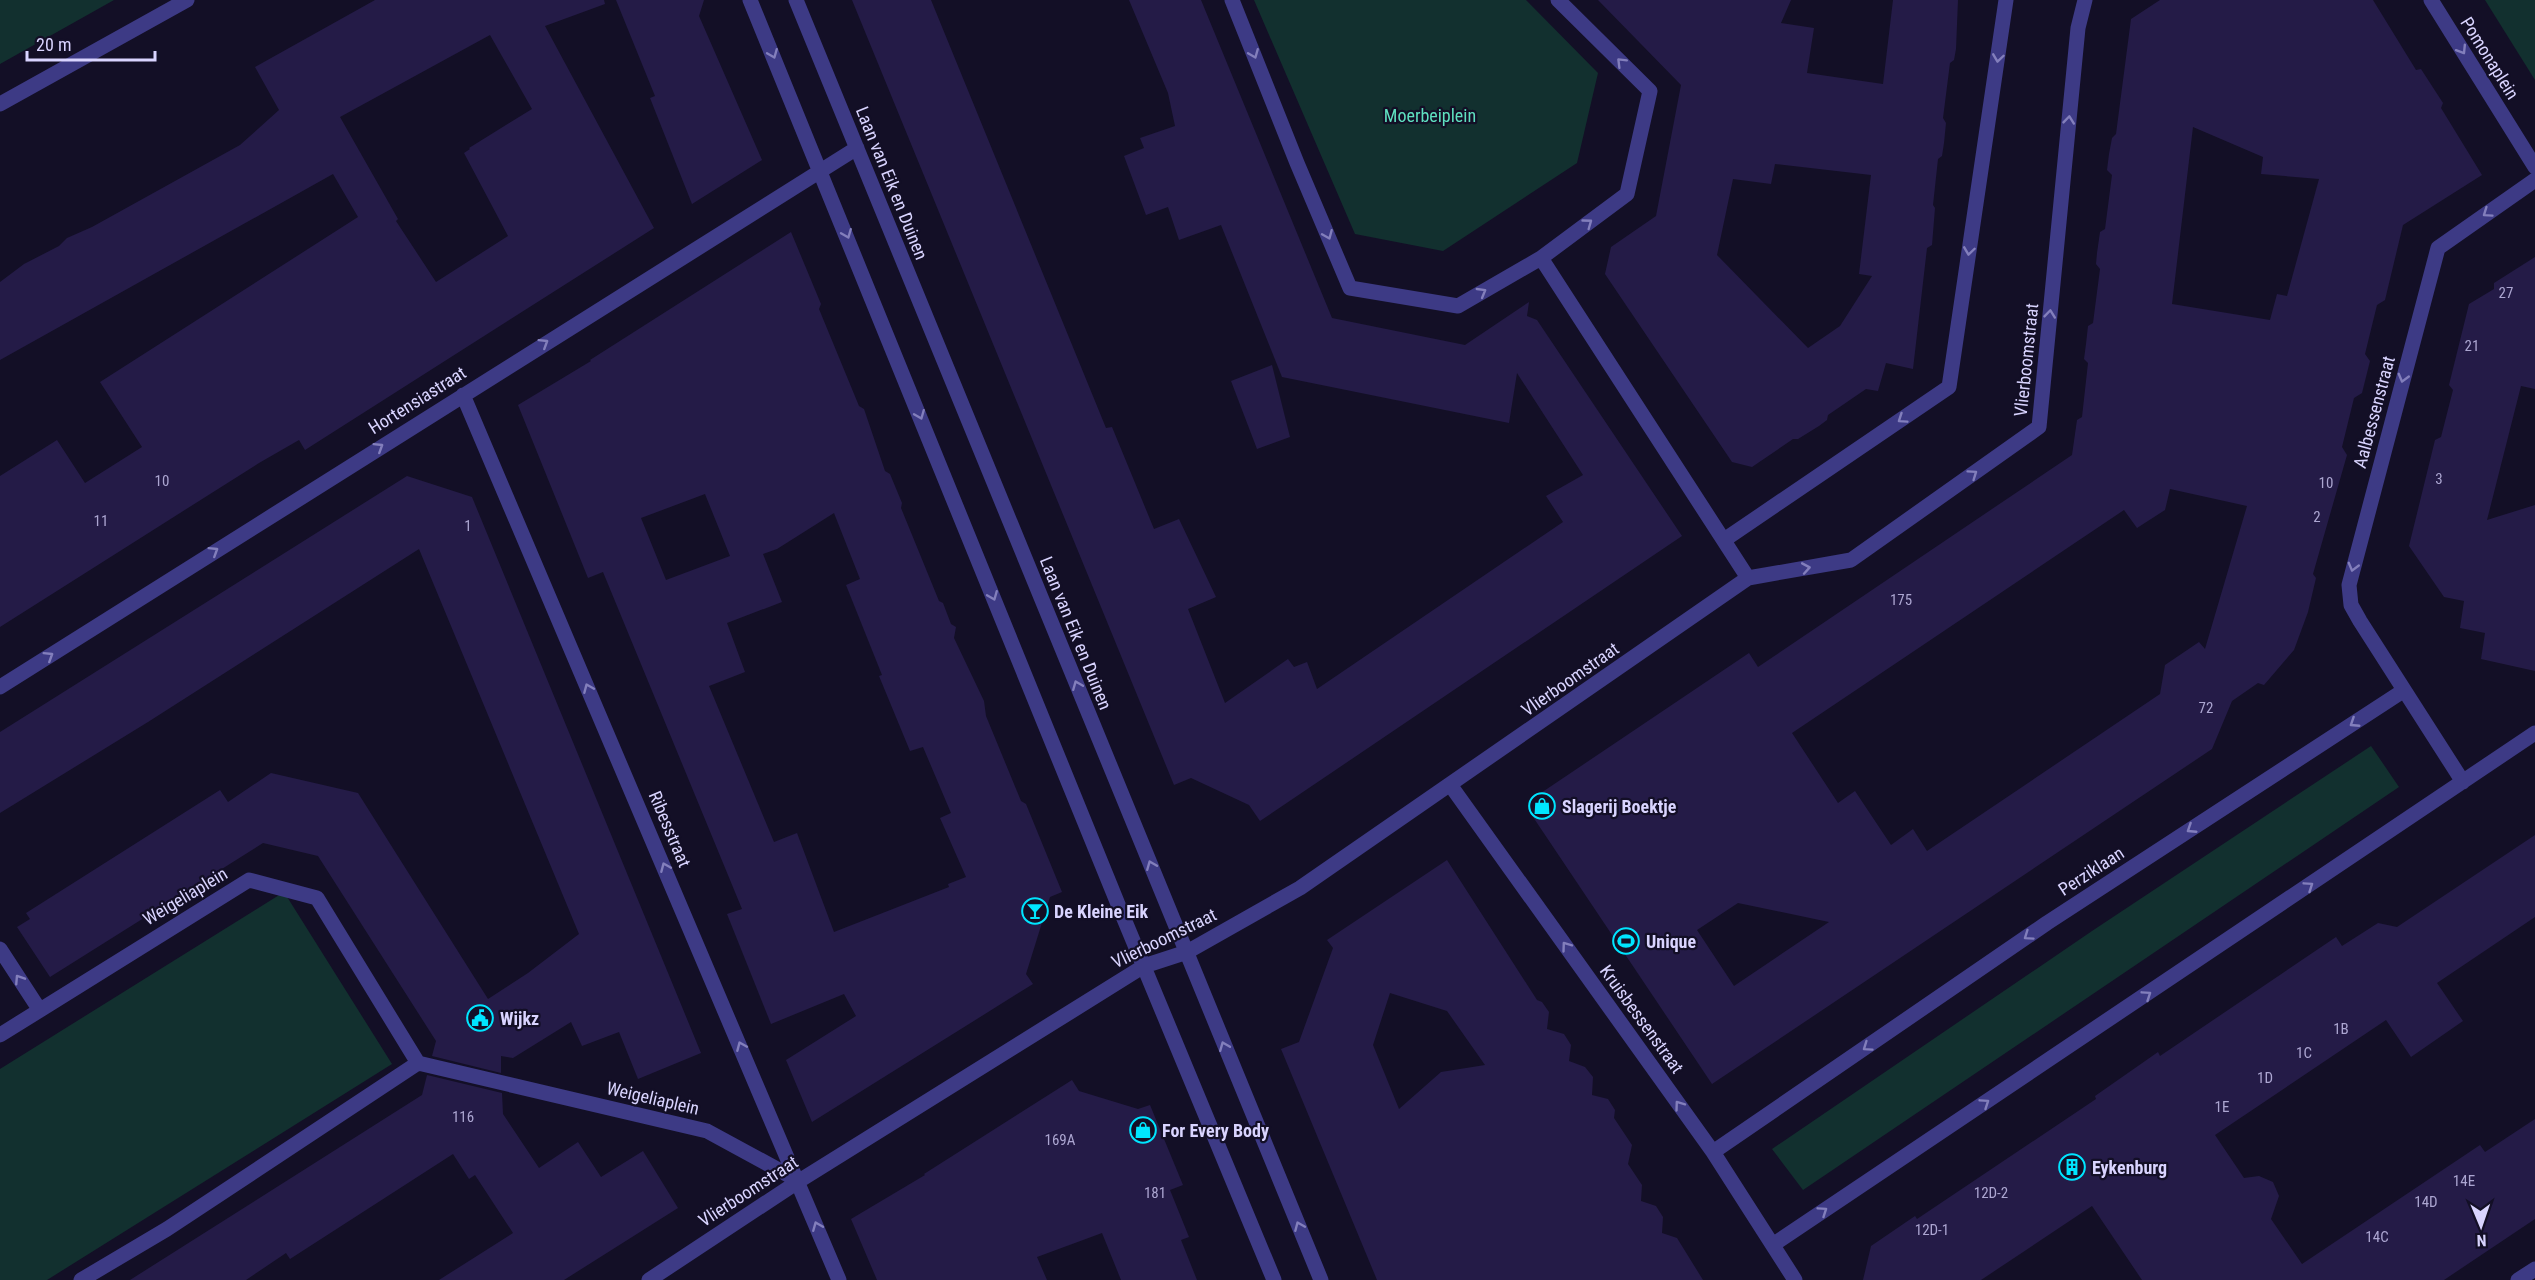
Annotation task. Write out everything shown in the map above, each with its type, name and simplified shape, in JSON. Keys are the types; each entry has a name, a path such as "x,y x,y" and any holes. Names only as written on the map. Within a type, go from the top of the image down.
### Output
{"street":[{"path":"0,104 187,0"},
{"path":"750,0 1274,1280"},
{"name":"Laan van Eik en Duinen","path":"796,0 1321,1280"},
{"path":"1232,0 1350,288 1458,306 1540,258 1627,194 1650,91 1558,0"},
{"path":"1724,540 1949,387 2006,0"},
{"name":"Vlierboomstraat","path":"649,1280 799,1181 1144,966 1187,952 1300,888 1451,786 1748,578 1851,560 2039,428 2078,28 2085,0"},
{"name":"Pomonaplein","path":"2431,0 2535,167"},
{"name":"Hortensiastraat","path":"0,687 857,148"},
{"name":"Aalbessenstraat","path":"2403,691 2351,605 2349,585 2438,248 2535,180"},
{"path":"1540,258 1748,578"},
{"name":"Ribesstraat","path":"463,394 799,1181 839,1280"},
{"path":"2403,691 2463,782"},
{"name":"Perziklaan","path":"1713,1152 2047,923 2403,691"},
{"path":"1774,1244 2535,734"},
{"name":"Kruisbessenstraat","path":"1451,786 1713,1152 1795,1280"},
{"name":"Weigeliaplein","path":"0,1035 249,880 317,898 418,1063 707,1131 799,1181"},
{"path":"0,949 39,1009"},
{"path":"81,1280 167,1229 418,1063"},
{"path":"2518,1280 2535,1269"}],"green space":[{"path":"0,0 114,0 0,64"},
{"name":"Moerbeiplein","path":"1254,0 1526,0 1598,73 1577,163 1443,251 1355,234"},
{"path":"2485,0 2535,0 2535,80"},
{"path":"2371,746 2399,787 1803,1190 1772,1149 2092,931"},
{"path":"284,892 392,1064 47,1280 0,1280 0,1069"}],"building":[{"path":"375,0 604,0 605,4 545,26 654,228 305,450 299,440 259,463 0,627 0,476 57,440 85,483 142,447 100,382 358,217 333,174 0,360 0,282 24,264 59,246 67,238 92,227 240,145 279,110 255,67","holes":["490,35 532,109 464,153 508,236 436,282 396,221 398,219 340,117"]},
{"path":"616,0 704,0 699,16 762,160 692,204 650,98 655,96"},
{"path":"852,0 931,0 1106,428 1112,427 1154,529 1179,519 1216,597 1188,609 1225,703 1288,659 1294,667 1307,662 1317,689 1563,522 1546,496 1583,475 1517,373 1509,423 1282,377 1221,225 1179,240 1168,207 1146,215 1124,156 1144,148 1140,138 1175,126 1168,93 1129,0 1201,0 1332,318 1465,345 1529,302 1527,316 1537,320 1682,536 1260,821 1249,805 1191,778 1174,785"},
{"path":"1598,0 1791,0 1781,23 1814,28 1807,73 1883,84 1893,0 1958,0 1956,49 1954,60 1950,63 1943,118 1946,123 1944,143 1942,156 1938,159 1933,205 1935,208 1932,245 1927,248 1913,369 1886,363 1878,391 1866,389 1828,415 1827,420 1819,426 1798,439 1793,439 1752,467 1732,462 1605,274 1611,247 1656,216 1681,85","holes":["1775,164 1871,175 1859,274 1872,276 1840,326 1808,348 1717,255 1733,179 1771,184"]},
{"path":"2160,0 2373,0 2416,70 2421,69 2443,103 2441,108 2482,175 2403,225 2385,300 2377,305 2365,354 2370,361 2362,393 2354,398 2342,447 2347,455 2313,574 2316,578 2308,612 2294,650 2264,685 2258,683 2232,701 2212,749 1712,1084 1529,811 1535,806 1532,799 1749,653 1758,667 2072,455 2077,420 2082,417 2088,363 2084,359 2088,326 2093,323 2100,269 2096,264 2097,253 2100,232 2105,229 2112,175 2107,170 2112,138 2116,134 2131,19","holes":["2193,127 2263,157 2261,174 2319,179 2287,296 2277,294 2270,320 2172,304","2170,489 2247,506 2205,649 2199,642 2165,665 2160,694 1927,851 1913,829 1891,845 1855,791 1838,803 1792,733 2124,510 2137,528 2165,510","1738,903 1829,922 1734,986 1697,930"]},
{"path":"791,232 821,304 819,309 859,406 864,409 885,471 890,474 902,503 901,508 939,601 943,603 951,624 956,627 954,638 984,701 986,716 1021,801 1026,804 1062,892 1050,897 1026,974 1033,984 812,1122 786,1060 856,1016 844,994 771,1024 727,914 742,909 603,572 588,578 518,405","holes":["705,494 730,556 666,580 641,518","834,513 860,579 846,585 882,675 879,676 910,751 923,747 951,813 940,818 966,877 948,884 949,887 834,932 797,833 774,842 709,686 745,672 727,623 782,602 763,554 777,549"]},
{"path":"2535,257 2535,389 2521,386 2487,520 2535,505 2535,671 2481,659 2485,633 2460,628 2464,601 2444,597 2409,546 2435,440 2441,437 2453,390 2449,385 2469,304 2494,289 2494,283"},
{"path":"1272,365 1290,437 1257,449 1231,381"},
{"path":"407,476 472,497 701,1053 638,1079 619,1032 582,1046 571,1022 513,1058 501,1056 501,1073 432,1056 436,1041 318,856 263,843 50,977 17,927 30,919 26,913 220,790 228,802 271,773 358,793 488,999 528,973 579,934 419,549 148,722 0,813 0,732"},
{"path":"2535,835 2535,917 2437,983 2463,1021 2411,1057 2386,1020 2215,1135 2244,1178 2259,1176 2273,1182 2279,1196 2271,1219 2302,1264 2480,1145 2485,1152 2535,1119 2535,1219 2444,1280 2142,1280 2092,1206 1981,1280 1863,1280 1871,1246 1915,1216 1917,1219 2096,1099 2095,1096 2158,1052 2160,1056 2336,937 2342,946 2378,923 2397,927"},
{"path":"1447,860 1537,1000 1542,1002 1549,1012 1547,1029 1564,1034 1571,1045 1569,1061 1585,1067 1593,1077 1592,1095 1608,1099 1615,1110 1614,1118 1632,1145 1628,1164 1642,1185 1641,1201 1656,1206 1663,1217 1662,1233 1677,1238 1703,1280 1377,1280 1281,1049 1299,1042 1333,948 1327,940","holes":["1390,993 1447,1011 1485,1065 1441,1072 1399,1109 1373,1045"]},
{"path":"427,1075 502,1093 503,1114 539,1168 578,1142 601,1177 643,1151 678,1208 564,1280 439,1280 513,1233 475,1175 469,1179 453,1154 290,1259 286,1253 246,1280 130,1280 422,1095"},
{"path":"1072,1080 1079,1091 1138,1109 1150,1105 1183,1185 1170,1190 1189,1237 1181,1240 1197,1280 1121,1280 1102,1233 1037,1257 1047,1280 877,1280 851,1219 925,1175"}],"place":[{"name":"Slagerij Boektje","path":"1542,806"},
{"name":"De Kleine Eik","path":"1035,911"},
{"name":"Unique","path":"1626,941"},
{"name":"Wijkz","path":"480,1018"},
{"name":"For Every Body","path":"1143,1130"},
{"name":"Eykenburg","path":"2072,1167"}]}
